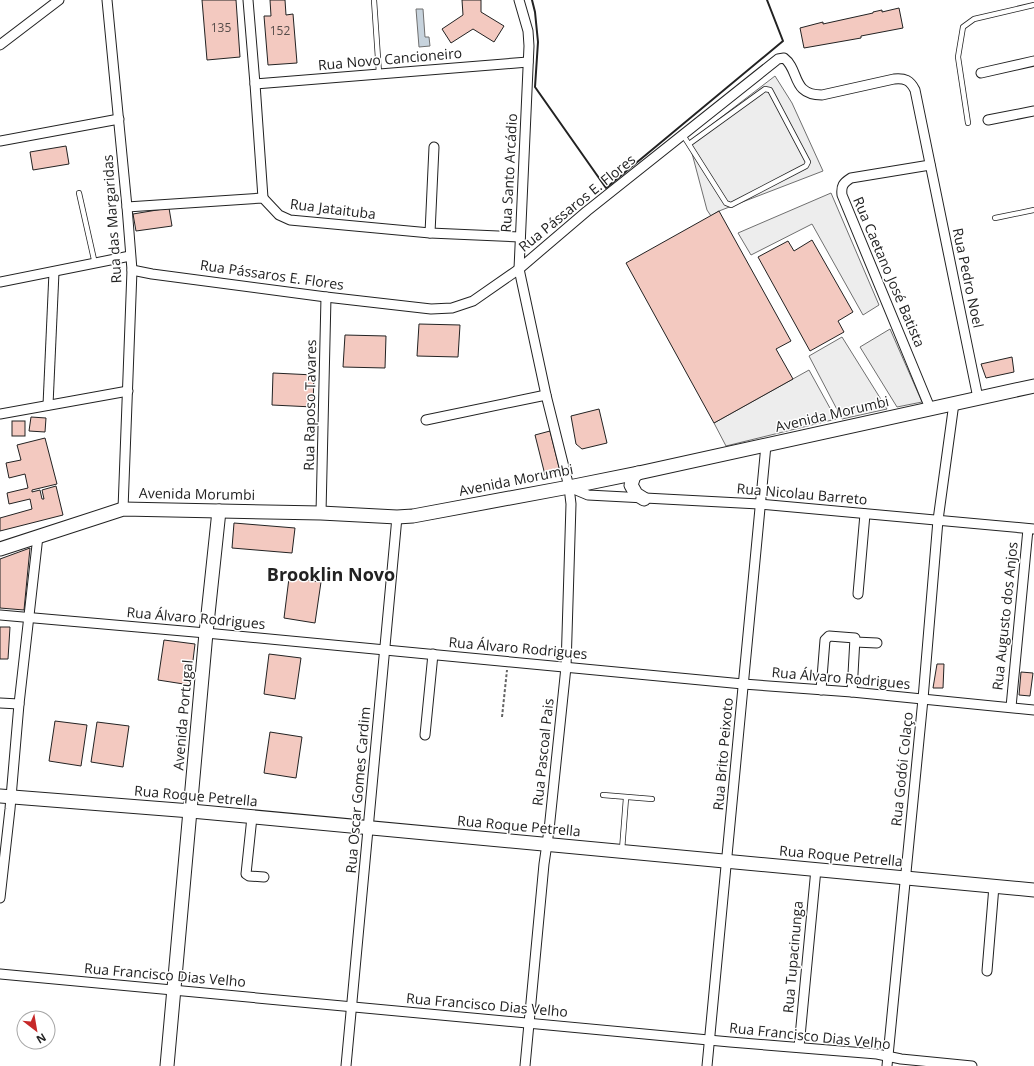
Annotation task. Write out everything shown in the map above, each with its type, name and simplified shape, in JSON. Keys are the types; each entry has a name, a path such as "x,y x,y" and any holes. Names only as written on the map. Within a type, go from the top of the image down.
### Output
{"street":[{"path":"0,45 59,0"},
{"name":"Rua das Margaridas","path":"107,0 128,207 132,270 122,509"},
{"path":"128,207 263,198 248,0"},
{"name":"Rua Santo Arcádio","path":"519,0 528,31 529,46 519,269 546,395 569,487"},
{"name":"Rua Pássaros E. Flores","path":"132,270 152,274 326,297 431,309 452,308 473,301 519,269 587,211 778,59 784,58 789,64 798,84 808,93 815,95 822,95 894,79 901,78 908,80 915,90 930,164"},
{"path":"981,73 1034,61"},
{"name":"Rua Novo Cancioneiro","path":"255,84 528,62"},
{"path":"988,120 1034,111"},
{"path":"0,141 119,119"},
{"path":"430,233 434,147"},
{"name":"Rua Pedro Noel","path":"930,164 978,398"},
{"name":"Rua Caetano José Batista","path":"930,164 851,178 842,185 841,189 842,195 930,408"},
{"name":"Rua Jataituba","path":"263,198 279,216 290,220 430,233 520,237"},
{"path":"0,282 130,256"},
{"path":"48,405 54,272"},
{"name":"Rua Raposo Tavares","path":"321,513 326,297"},
{"name":"Avenida Morumbi","path":"0,549 122,509 321,513 397,517 413,516 638,473 1034,386"},
{"path":"0,414 128,391"},
{"path":"426,420 546,395"},
{"name":"Rua Godói Colaço","path":"887,1066 923,699 938,520 954,403"},
{"name":"Rua Brito Peixoto","path":"707,1066 759,504 766,445"},
{"path":"638,473 634,476 631,486 636,494 644,499"},
{"name":"Rua Nicolau Barreto","path":"569,487 588,495 759,504 1031,529"},
{"name":"Rua Pascoal Pais","path":"525,1066 566,667 571,504 569,487"},
{"name":"Avenida Portugal","path":"167,1066 206,633 219,511"},
{"path":"858,594 865,514"},
{"name":"Rua Oscar Gomes Cardim","path":"346,1066 397,517"},
{"name":"Rua Augusto dos Anjos","path":"1011,707 1031,529"},
{"path":"0,898 6,797 19,704 38,536"},
{"name":"Rua Álvaro Rodrigues","path":"0,615 433,654 743,684 852,692 1034,710"},
{"path":"821,690 826,638 828,636 854,638 852,692"},
{"path":"855,642 877,643"},
{"path":"425,735 433,654"},
{"path":"0,702 19,704"},
{"name":"Rua Roque Petrella","path":"6,797 191,811 1034,890"},
{"path":"252,817 246,874 248,876 264,877"},
{"name":"Rua Tupacinunga","path":"799,1047 816,869"},
{"path":"987,971 994,886"},
{"name":"Rua Francisco Dias Velho","path":"0,974 799,1047 972,1066"}],"lane":[{"path":"374,0 379,73"},
{"path":"968,123 958,57 964,27 974,19 1034,6"},
{"path":"683,135 728,205 731,205 806,166 808,162 768,88 689,144"},
{"path":"79,193 95,264"},
{"path":"995,218 1034,210"},
{"path":"603,795 652,799"},
{"path":"622,852 626,798"}],"path":[{"path":"502,717 508,661"}],"shaded area":[{"path":"416,9 423,9 425,37 429,37 430,46 419,47"},
{"path":"775,76 792,103 823,171 719,211 711,216 707,210 689,142"},
{"path":"831,193 879,305 863,315 812,224 751,255 738,233"},
{"path":"890,329 922,402 897,407 860,347"},
{"path":"842,337 887,409 842,419 809,356"},
{"path":"809,370 836,419 726,446 714,423"}],"building":[{"path":"202,0 236,0 240,57 207,60"},
{"path":"270,0 285,0 286,15 293,14 297,63 268,65 264,16 271,16"},
{"path":"462,0 481,0 481,12 504,26 494,42 473,29 451,43 442,29 463,15"},
{"path":"899,8 903,28 861,36 861,38 804,48 800,28 882,10 882,12"},
{"path":"66,146 69,164 33,170 30,152"},
{"path":"169,208 172,226 136,231 133,214"},
{"path":"719,211 791,341 776,349 793,379 714,423 626,263"},
{"path":"812,240 853,312 838,321 844,332 810,351 758,257 788,241 794,251"},
{"path":"419,324 460,325 458,357 417,356"},
{"path":"345,335 386,336 385,368 343,367"},
{"path":"1012,357 1014,372 986,378 981,364"},
{"path":"273,373 314,375 313,407 272,405"},
{"path":"599,409 607,443 582,449 576,444 571,416"},
{"path":"31,417 46,418 45,432 29,431"},
{"path":"12,421 25,421 25,436 12,436"},
{"path":"550,431 560,471 545,475 535,435"},
{"path":"45,438 57,484 32,490 32,492 40,490 42,499 44,499 42,490 56,486 63,515 0,531 0,518 32,509 30,499 9,504 7,493 28,488 25,474 9,478 6,463 21,460 17,445"},
{"path":"234,523 295,528 292,553 232,548"},
{"path":"30,548 24,610 0,608 0,559"},
{"path":"289,578 321,582 315,623 284,618"},
{"path":"0,627 10,627 8,659 0,659"},
{"path":"164,640 195,644 190,685 158,680"},
{"path":"269,654 301,658 295,699 264,694"},
{"path":"937,664 944,664 943,688 933,688"},
{"path":"1021,672 1033,673 1030,696 1019,695"},
{"path":"55,721 87,725 81,766 49,761"},
{"path":"97,722 129,726 123,767 91,762"},
{"path":"270,732 302,737 296,778 264,773"}],"wall":[{"path":"532,0 535,12 538,42 535,87 606,188 783,41 767,0"}],"district":[{"name":"Brooklin Novo","path":"331,575"}]}
